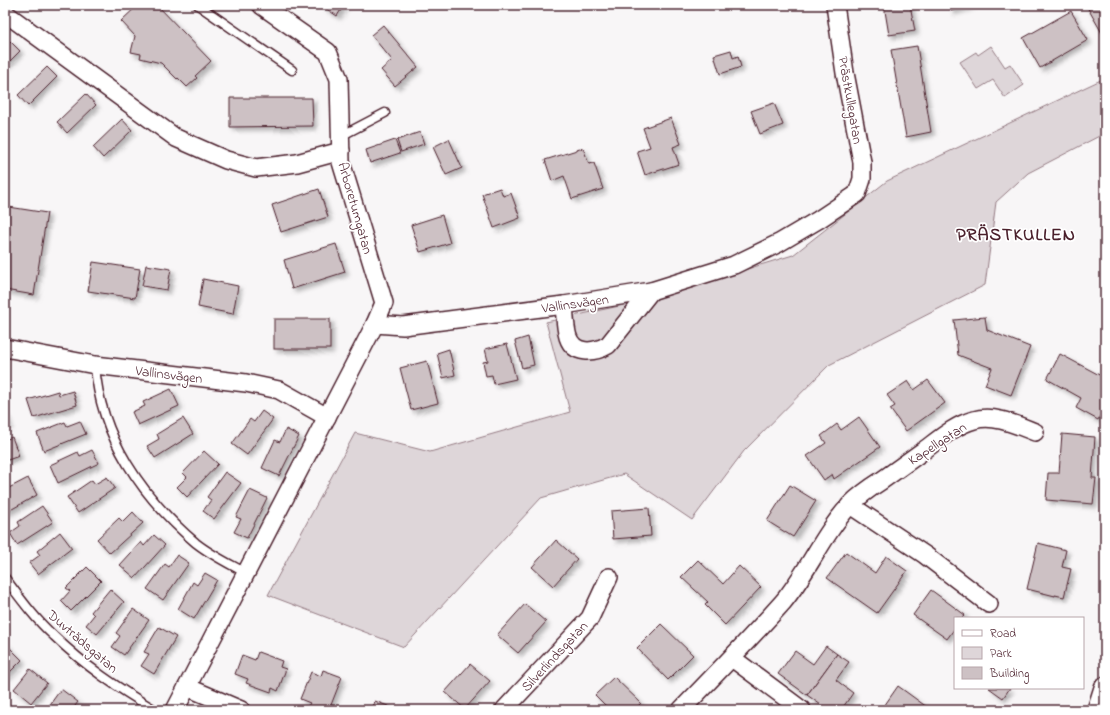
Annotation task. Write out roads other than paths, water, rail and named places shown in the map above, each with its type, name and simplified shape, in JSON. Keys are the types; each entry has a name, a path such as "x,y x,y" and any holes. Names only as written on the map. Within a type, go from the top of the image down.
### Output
{"street":[{"name":"Arboretumgatan","path":"261,5 328,52 339,79 341,162 384,303 375,324"},
{"name":"Prästkullegatan","path":"835,5 845,73 862,162 862,179 856,194"},
{"path":"5,14 176,138 226,160 256,168 297,163 341,144"},
{"name":"Vallinsvägen","path":"375,324 403,326 564,306 651,291 734,265 779,243 818,220 856,194"},
{"path":"564,306 568,336 572,345 587,352 600,350 608,345 651,291"},
{"path":"175,710 375,324"},
{"name":"Vallinsvägen","path":"5,348 95,365 246,383 279,390 327,417"},
{"name":"Kapellgatan","path":"681,710 732,658 783,602 796,586 837,522 850,505 866,492 945,435 963,424 975,419 1005,421 1035,432"},
{"path":"850,505 925,554 989,604"},
{"name":"Silverlindsgatan","path":"504,710 590,618 609,576"},
{"path":"732,658 802,710"},
{"path":"187,687 241,710"},
{"path":"1098,710 1105,688"}],"lane":[{"path":"198,5 292,70"},
{"path":"341,144 385,113"},
{"path":"95,365 99,394 105,416 117,445 139,483 166,515 198,544 246,573"},
{"name":"Duvträdsgatan","path":"5,578 27,608 53,636 88,666 120,689 155,710"}],"district":[{"name":"PRÄSTKULLEN","path":"1016,234"}]}
